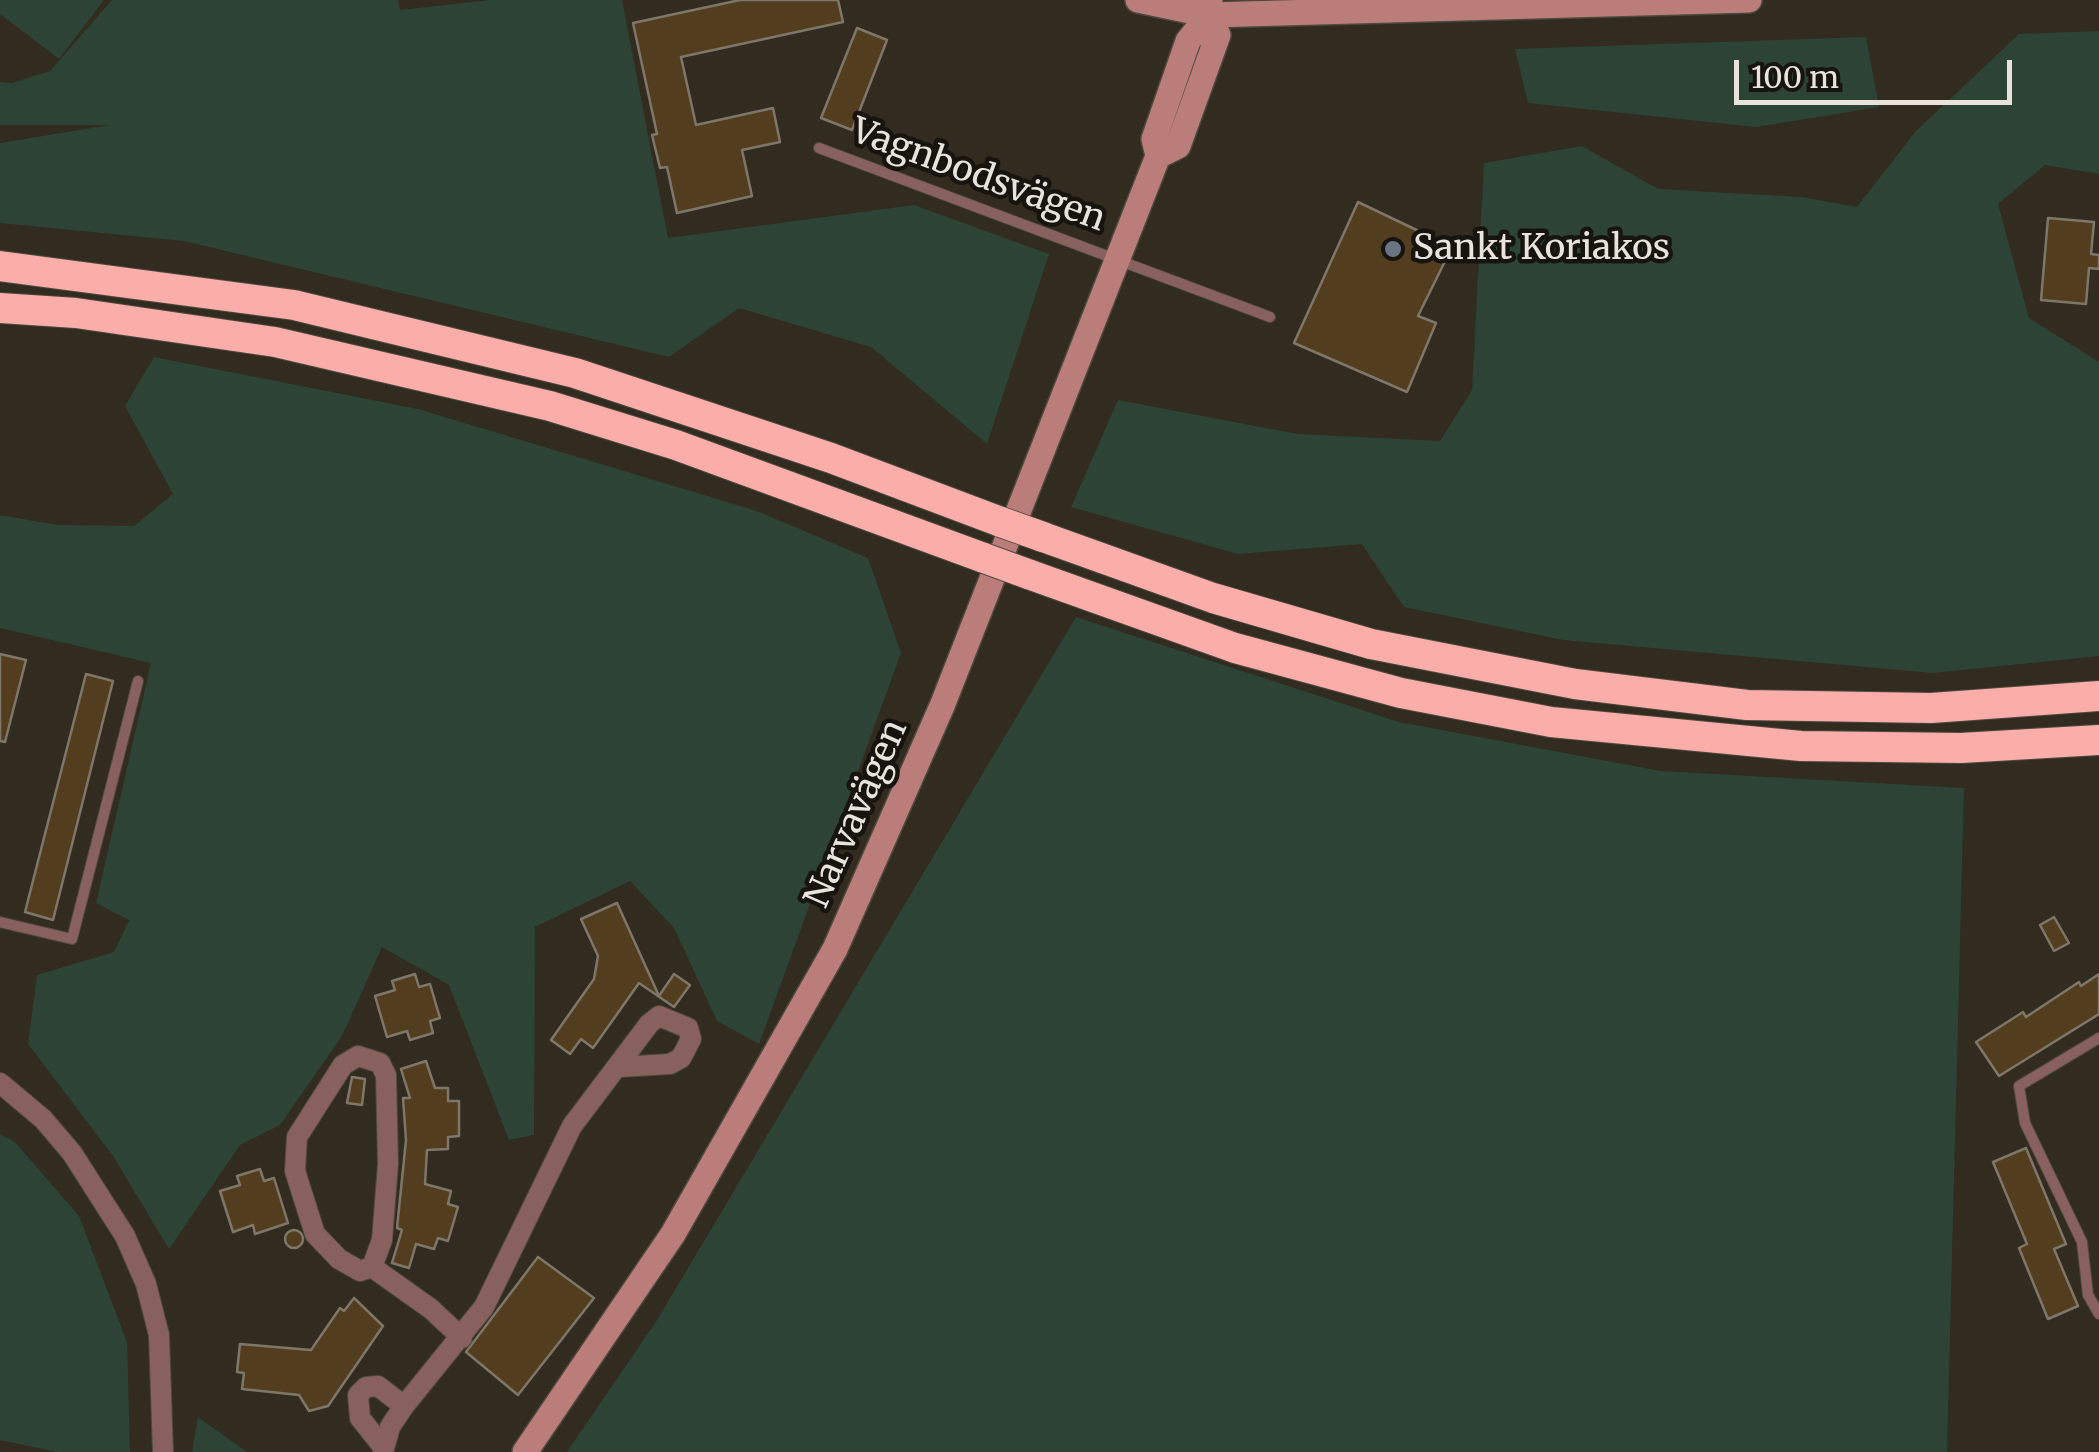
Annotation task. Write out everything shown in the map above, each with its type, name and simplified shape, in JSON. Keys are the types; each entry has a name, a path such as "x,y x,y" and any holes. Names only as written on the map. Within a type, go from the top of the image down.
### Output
{"highway":[{"path":"0,266 294,305 575,373 814,452 1212,598 1371,644 1575,684 1747,705 1932,708 2099,696"},
{"path":"0,308 76,313 274,342 550,406 676,445 1235,648 1401,692 1551,722 1801,746 1961,748 2099,740"}],"main road":[{"path":"1144,2 1209,8 1749,0"},
{"path":"1144,2 1174,32 1180,61"},
{"name":"Narvavägen","path":"526,1452 674,1234 835,949 942,706 1158,156 1154,139 1180,61 1209,8"},
{"name":"Narvavägen","path":"1158,156 1178,146 1218,35 1209,8"}],"street":[{"path":"358,1056 380,1063 386,1075 388,1164 382,1240 372,1267 360,1271 339,1260 315,1234 294,1156 297,1138 343,1065 358,1056"},
{"path":"404,1406 378,1386 366,1386 358,1395 360,1418 384,1450 404,1406 484,1306 572,1126 620,1067"},
{"path":"0,1083 43,1119 72,1153 100,1192 140,1271 159,1335 162,1452"},
{"path":"372,1267 431,1309 462,1338"}],"lane":[{"name":"Vagnbodsvägen","path":"819,148 1270,316"},
{"path":"0,922 72,939 138,682"},
{"path":"2098,1308 2088,1295 2082,1242 2024,1123 2019,1086 2099,1038"}],"green space":[{"path":"0,0 104,0 59,59 0,14"},
{"path":"112,0 398,0 400,10 491,0 622,0 668,238 914,205 1049,254 987,444 871,347 739,308 669,357 184,241 0,223 0,143 110,125 0,125 0,82 12,83 50,71"},
{"path":"2099,31 2099,174 2045,165 1998,204 2029,318 2099,362 2099,656 1933,673 1563,640 1404,607 1362,544 1238,554 1071,507 1118,400 1298,434 1440,441 1472,390 1484,163 1582,146 1658,189 1802,197 1857,207 1915,132 2019,34"},
{"path":"1866,37 1879,107 1756,127 1528,103 1515,49"},
{"path":"154,357 418,409 757,511 868,558 901,653 759,1044 717,1021 674,928 630,881 535,927 534,1135 509,1140 449,985 382,947 342,1036 280,1125 240,1145 169,1249 113,1156 28,1044 37,975 114,952 129,920 96,903 151,663 0,628 0,515 57,525 134,526 173,494 125,406"},
{"path":"1076,617 1399,722 1661,771 1964,788 1947,1452 567,1452 657,1320"},
{"path":"0,1134 15,1142 79,1216 127,1342 130,1452 57,1452 0,1440"},
{"path":"198,1417 247,1452 192,1452"}],"building":[{"path":"740,0 838,0 843,22 681,57 696,125 773,108 780,142 742,150 752,196 677,213 667,167 660,168 652,135 657,134 633,23"},
{"path":"857,28 887,40 852,130 821,118"},
{"path":"1358,202 1452,247 1418,316 1436,323 1407,392 1294,343"},
{"path":"2048,218 2094,222 2091,254 2099,255 2099,269 2089,268 2086,304 2041,300"},
{"path":"0,654 26,660 5,742 0,741"},
{"path":"86,674 113,681 53,920 25,912"},
{"path":"617,903 659,996 674,974 690,985 674,1007 639,983 593,1048 581,1039 570,1054 551,1040 594,979 598,956 581,919"},
{"path":"2054,917 2069,943 2054,951 2040,925"},
{"path":"415,974 419,987 430,984 440,1018 430,1021 433,1033 410,1040 407,1031 387,1037 375,996 395,990 392,981"},
{"path":"2099,974 2099,1014 1999,1076 1976,1042 2023,1012 2026,1017 2079,982 2081,986"},
{"path":"426,1061 435,1088 448,1088 448,1101 459,1101 459,1136 448,1137 448,1149 427,1150 425,1184 451,1191 448,1204 458,1207 448,1241 438,1238 434,1249 416,1244 409,1268 392,1263 402,1230 397,1228 406,1140 403,1098 410,1098 401,1069"},
{"path":"352,1077 365,1079 362,1105 347,1103"},
{"path":"2026,1148 2066,1244 2054,1249 2078,1306 2048,1319 2019,1248 2027,1244 1993,1162"},
{"path":"260,1169 264,1181 274,1178 288,1223 255,1234 253,1225 233,1232 220,1191 240,1185 237,1176"},
{"path":"294,1230 303,1239 294,1248 285,1239"},
{"path":"538,1257 594,1298 518,1395 466,1352"},
{"path":"354,1298 383,1326 328,1406 309,1411 299,1395 242,1389 244,1373 237,1372 240,1344 311,1350 340,1308 344,1311"}],"place":[{"name":"Sankt Koriakos","path":"1393,249"}]}
